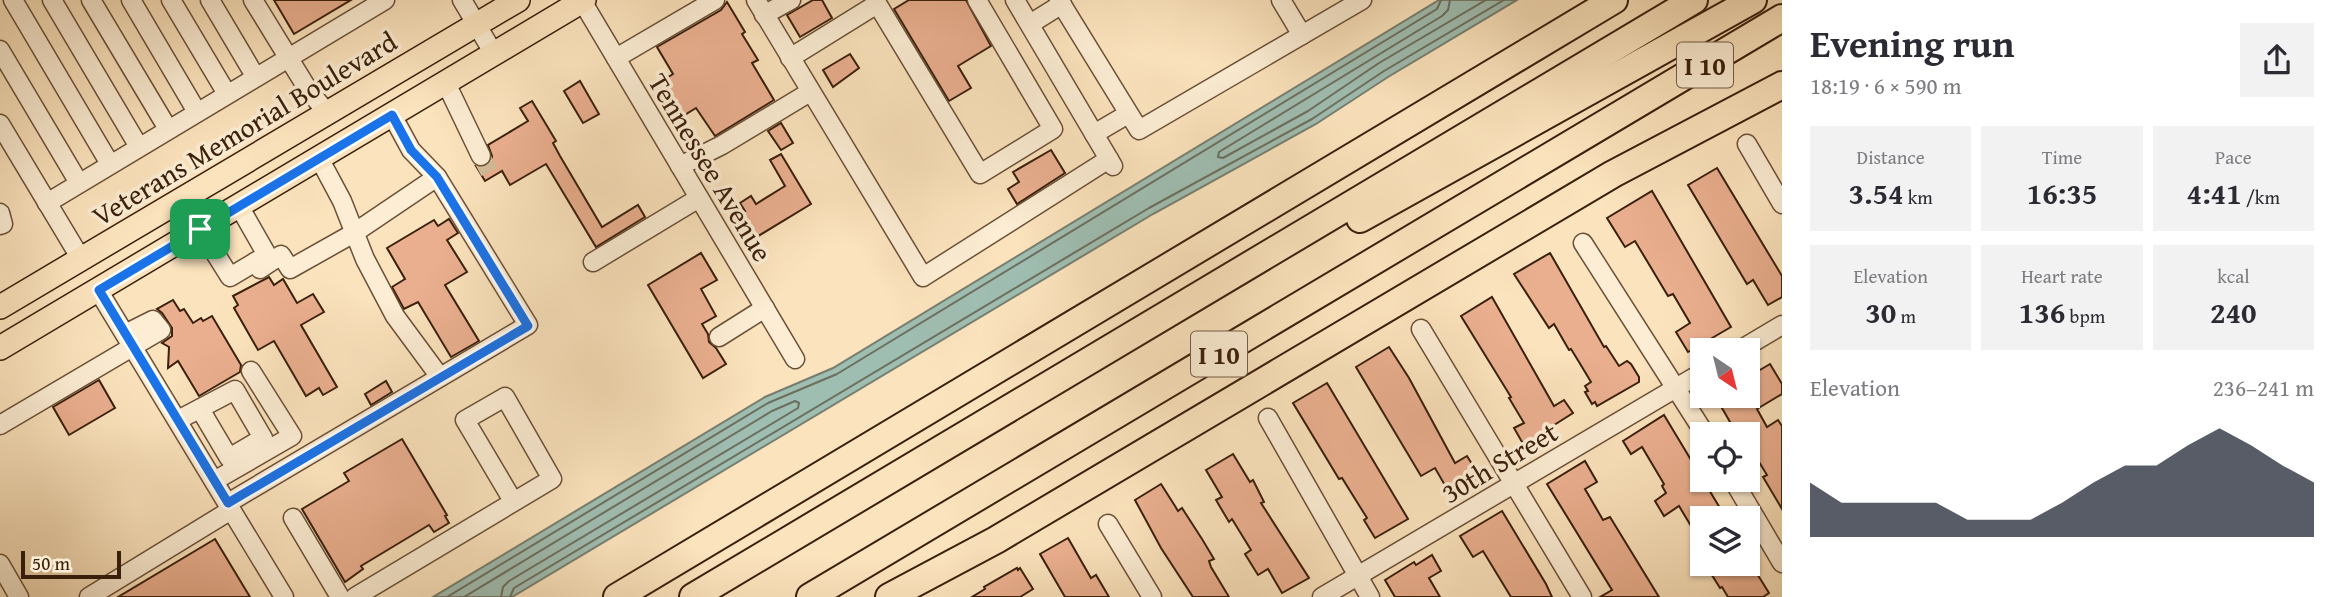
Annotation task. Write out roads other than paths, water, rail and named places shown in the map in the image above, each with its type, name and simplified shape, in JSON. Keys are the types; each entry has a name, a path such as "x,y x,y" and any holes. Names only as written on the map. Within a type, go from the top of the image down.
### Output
{"highway":[{"path":"617,597 1614,0"},
{"path":"1651,26 1686,0"},
{"name":"I 10","path":"693,597 1694,0"},
{"path":"890,480 1753,0"},
{"name":"I 10","path":"810,597 1782,18"},
{"path":"1628,111 1782,35"},
{"path":"889,597 1007,534 1613,174 1782,85"}],"main road":[{"name":"Veterans Memorial Boulevard","path":"9,302 519,0"},
{"path":"0,348 446,83 573,4"},
{"path":"200,229 195,223 194,215 207,196 311,133 327,114"},
{"path":"0,335 79,287 85,281 86,272 81,260"},
{"path":"0,319 9,302"}],"street":[{"path":"13,0 110,164"},
{"path":"52,0 139,147"},
{"path":"92,0 168,129"},
{"path":"131,0 197,112"},
{"path":"171,0 227,94"},
{"path":"210,0 255,76"},
{"path":"253,0 307,88 327,114"},
{"path":"47,203 385,0"},
{"path":"462,0 494,54"},
{"path":"615,58 715,0"},
{"path":"791,0 760,7 923,277 1111,163 1016,0"},
{"path":"790,58 876,2 980,174 1053,129 977,0"},
{"path":"1281,0 1302,35"},
{"path":"1030,24 1061,2 1139,130 1362,0"},
{"name":"Tennessee Avenue","path":"573,4 615,58 794,359"},
{"path":"0,50 79,183"},
{"path":"446,83 481,156"},
{"path":"680,166 722,145 810,92"},
{"path":"1094,134 1128,114"},
{"path":"89,597 440,377 528,326 437,177 411,150 392,115"},
{"path":"0,124 81,260"},
{"path":"1747,144 1782,204"},
{"path":"319,158 395,316 440,377"},
{"path":"255,262 260,269 281,255 290,269 354,233 437,177"},
{"path":"593,262 699,198"},
{"path":"200,229 230,277 267,255 239,206"},
{"path":"0,213 3,224 0,225"},
{"path":"1583,243 1697,422"},
{"path":"99,290 284,597"},
{"path":"719,337 765,308"},
{"path":"1760,338 1782,325"},
{"path":"1421,329 1582,597"},
{"path":"0,425 129,340"},
{"path":"214,481 292,436 251,371"},
{"name":"30th Street","path":"1322,597 1690,380"},
{"path":"355,597 552,479 505,397 465,421 513,501"},
{"path":"178,420 200,408"},
{"path":"1268,418 1370,597"},
{"path":"1740,492 1782,563"},
{"path":"293,518 340,597"},
{"path":"1108,524 1152,597"},
{"path":"0,564 19,597"}],"water":[{"path":"1439,0 1517,0 1388,77 1316,124 1153,214 512,597 433,597 765,397 833,368"}],"tunnel":[{"path":"481,156 492,177"}]}
